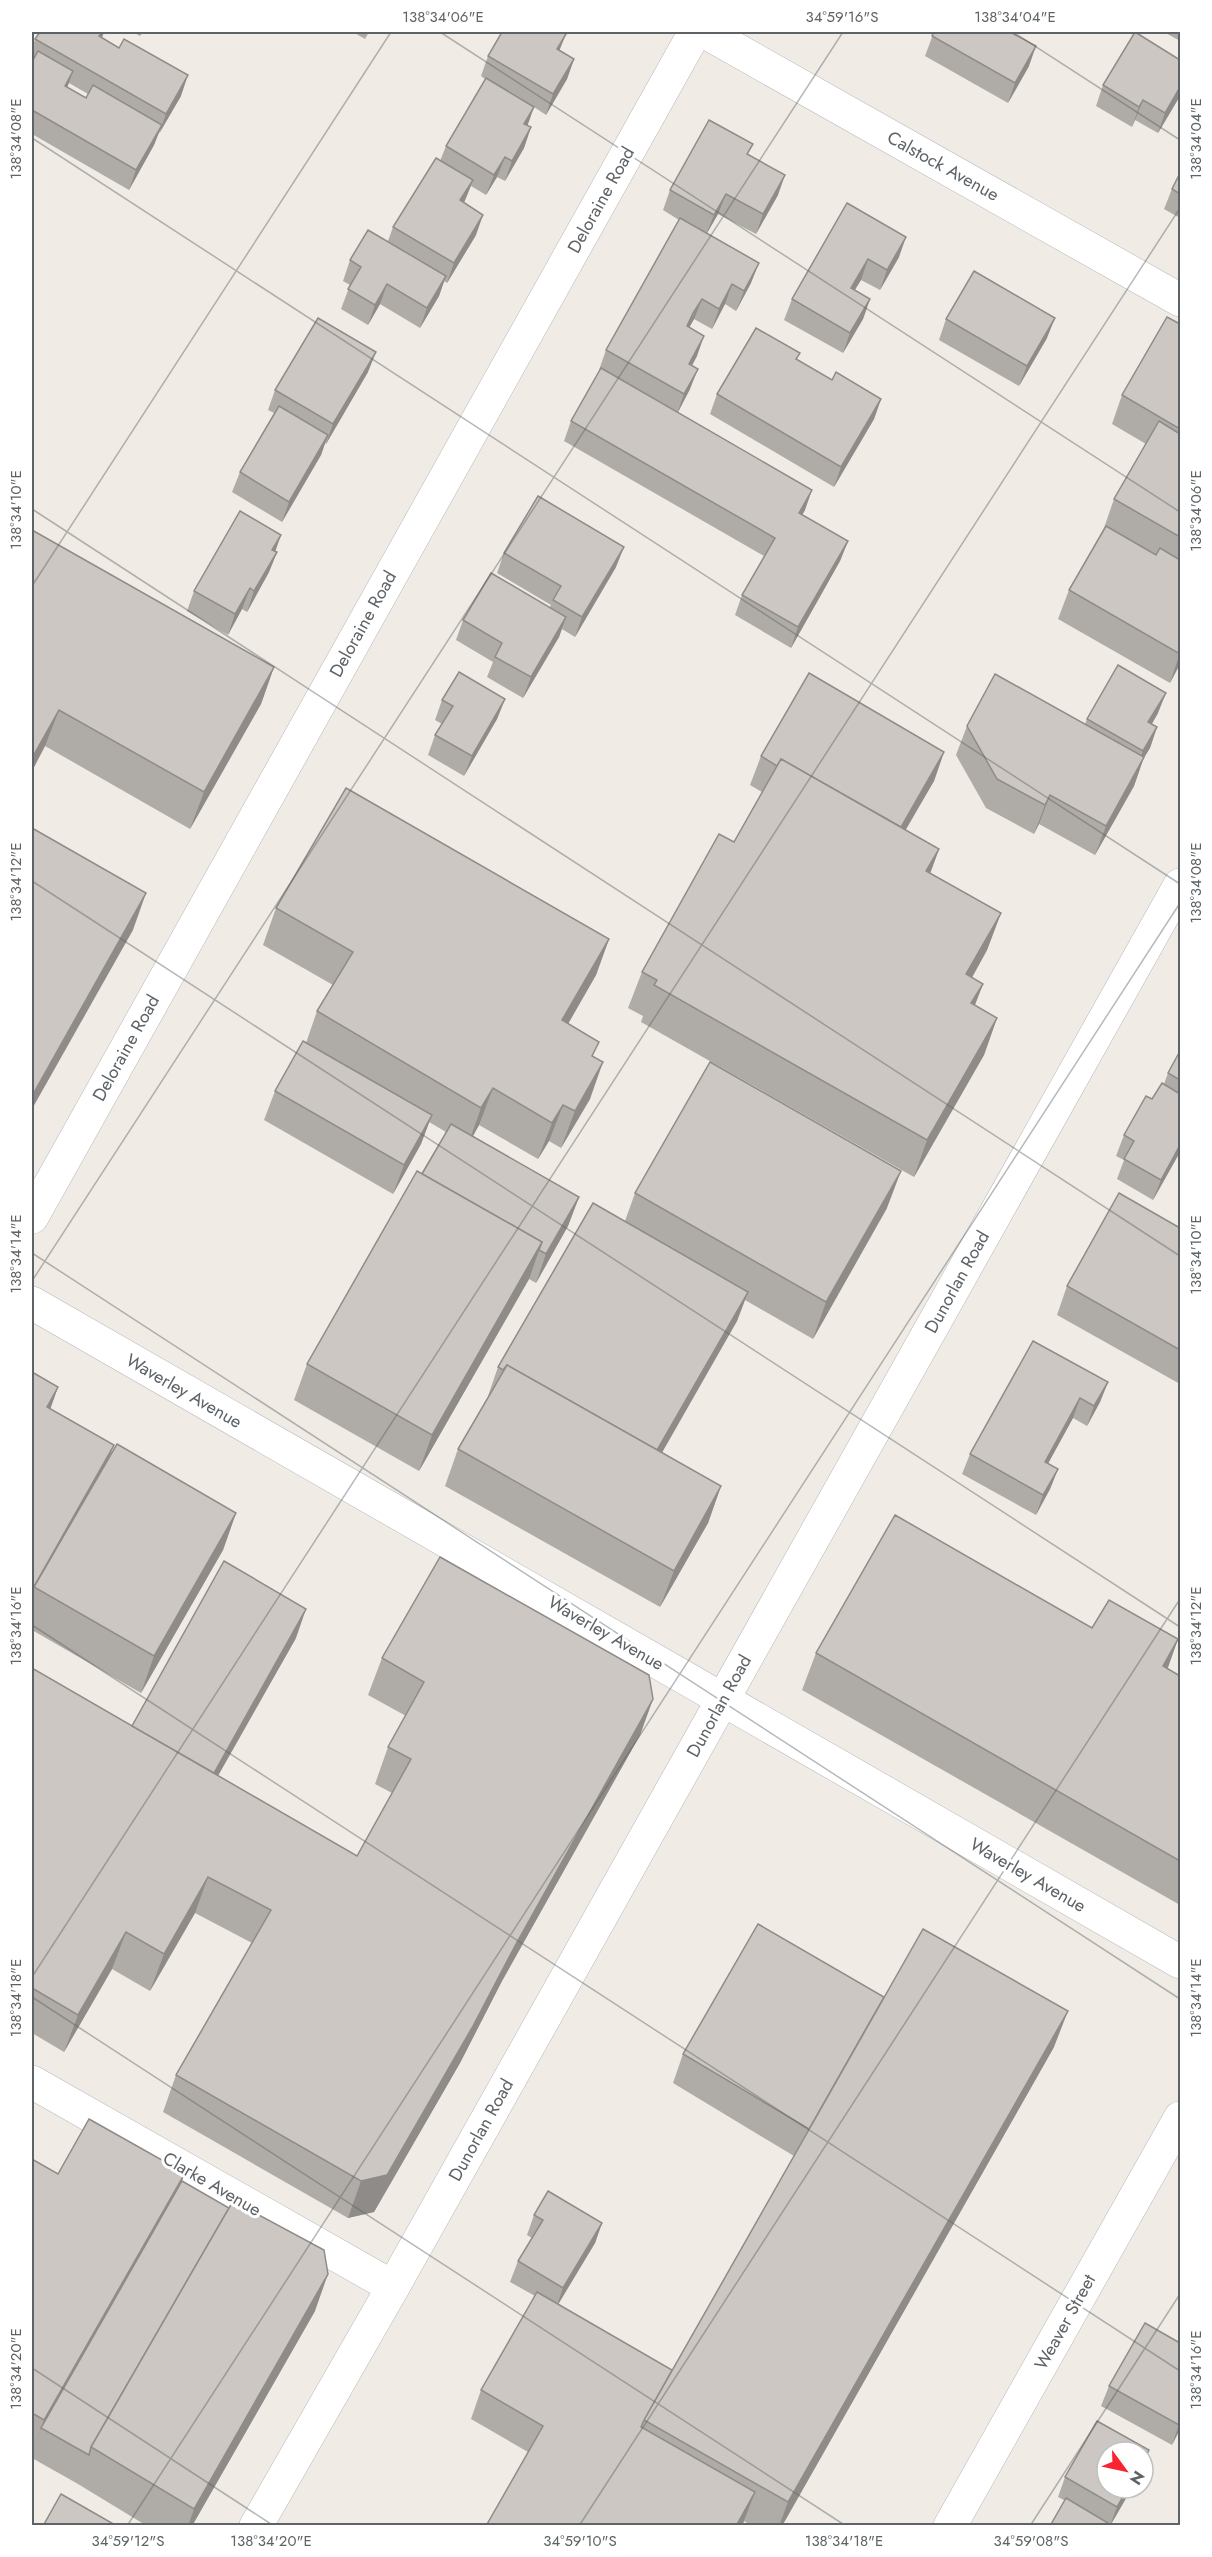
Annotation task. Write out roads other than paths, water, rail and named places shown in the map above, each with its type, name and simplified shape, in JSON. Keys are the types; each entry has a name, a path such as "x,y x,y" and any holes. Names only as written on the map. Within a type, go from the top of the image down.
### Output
{"street":[{"name":"Deloraine Road","path":"32,1217 695,32"},
{"name":"Calstock Avenue","path":"705,32 1180,300"},
{"name":"Dunorlan Road","path":"256,2526 393,2287 1180,885"},
{"name":"Waverley Avenue","path":"32,1303 1180,1962"},
{"name":"Clarke Avenue","path":"32,2082 393,2287"},
{"name":"Weaver Street","path":"950,2526 1180,2118"}]}
